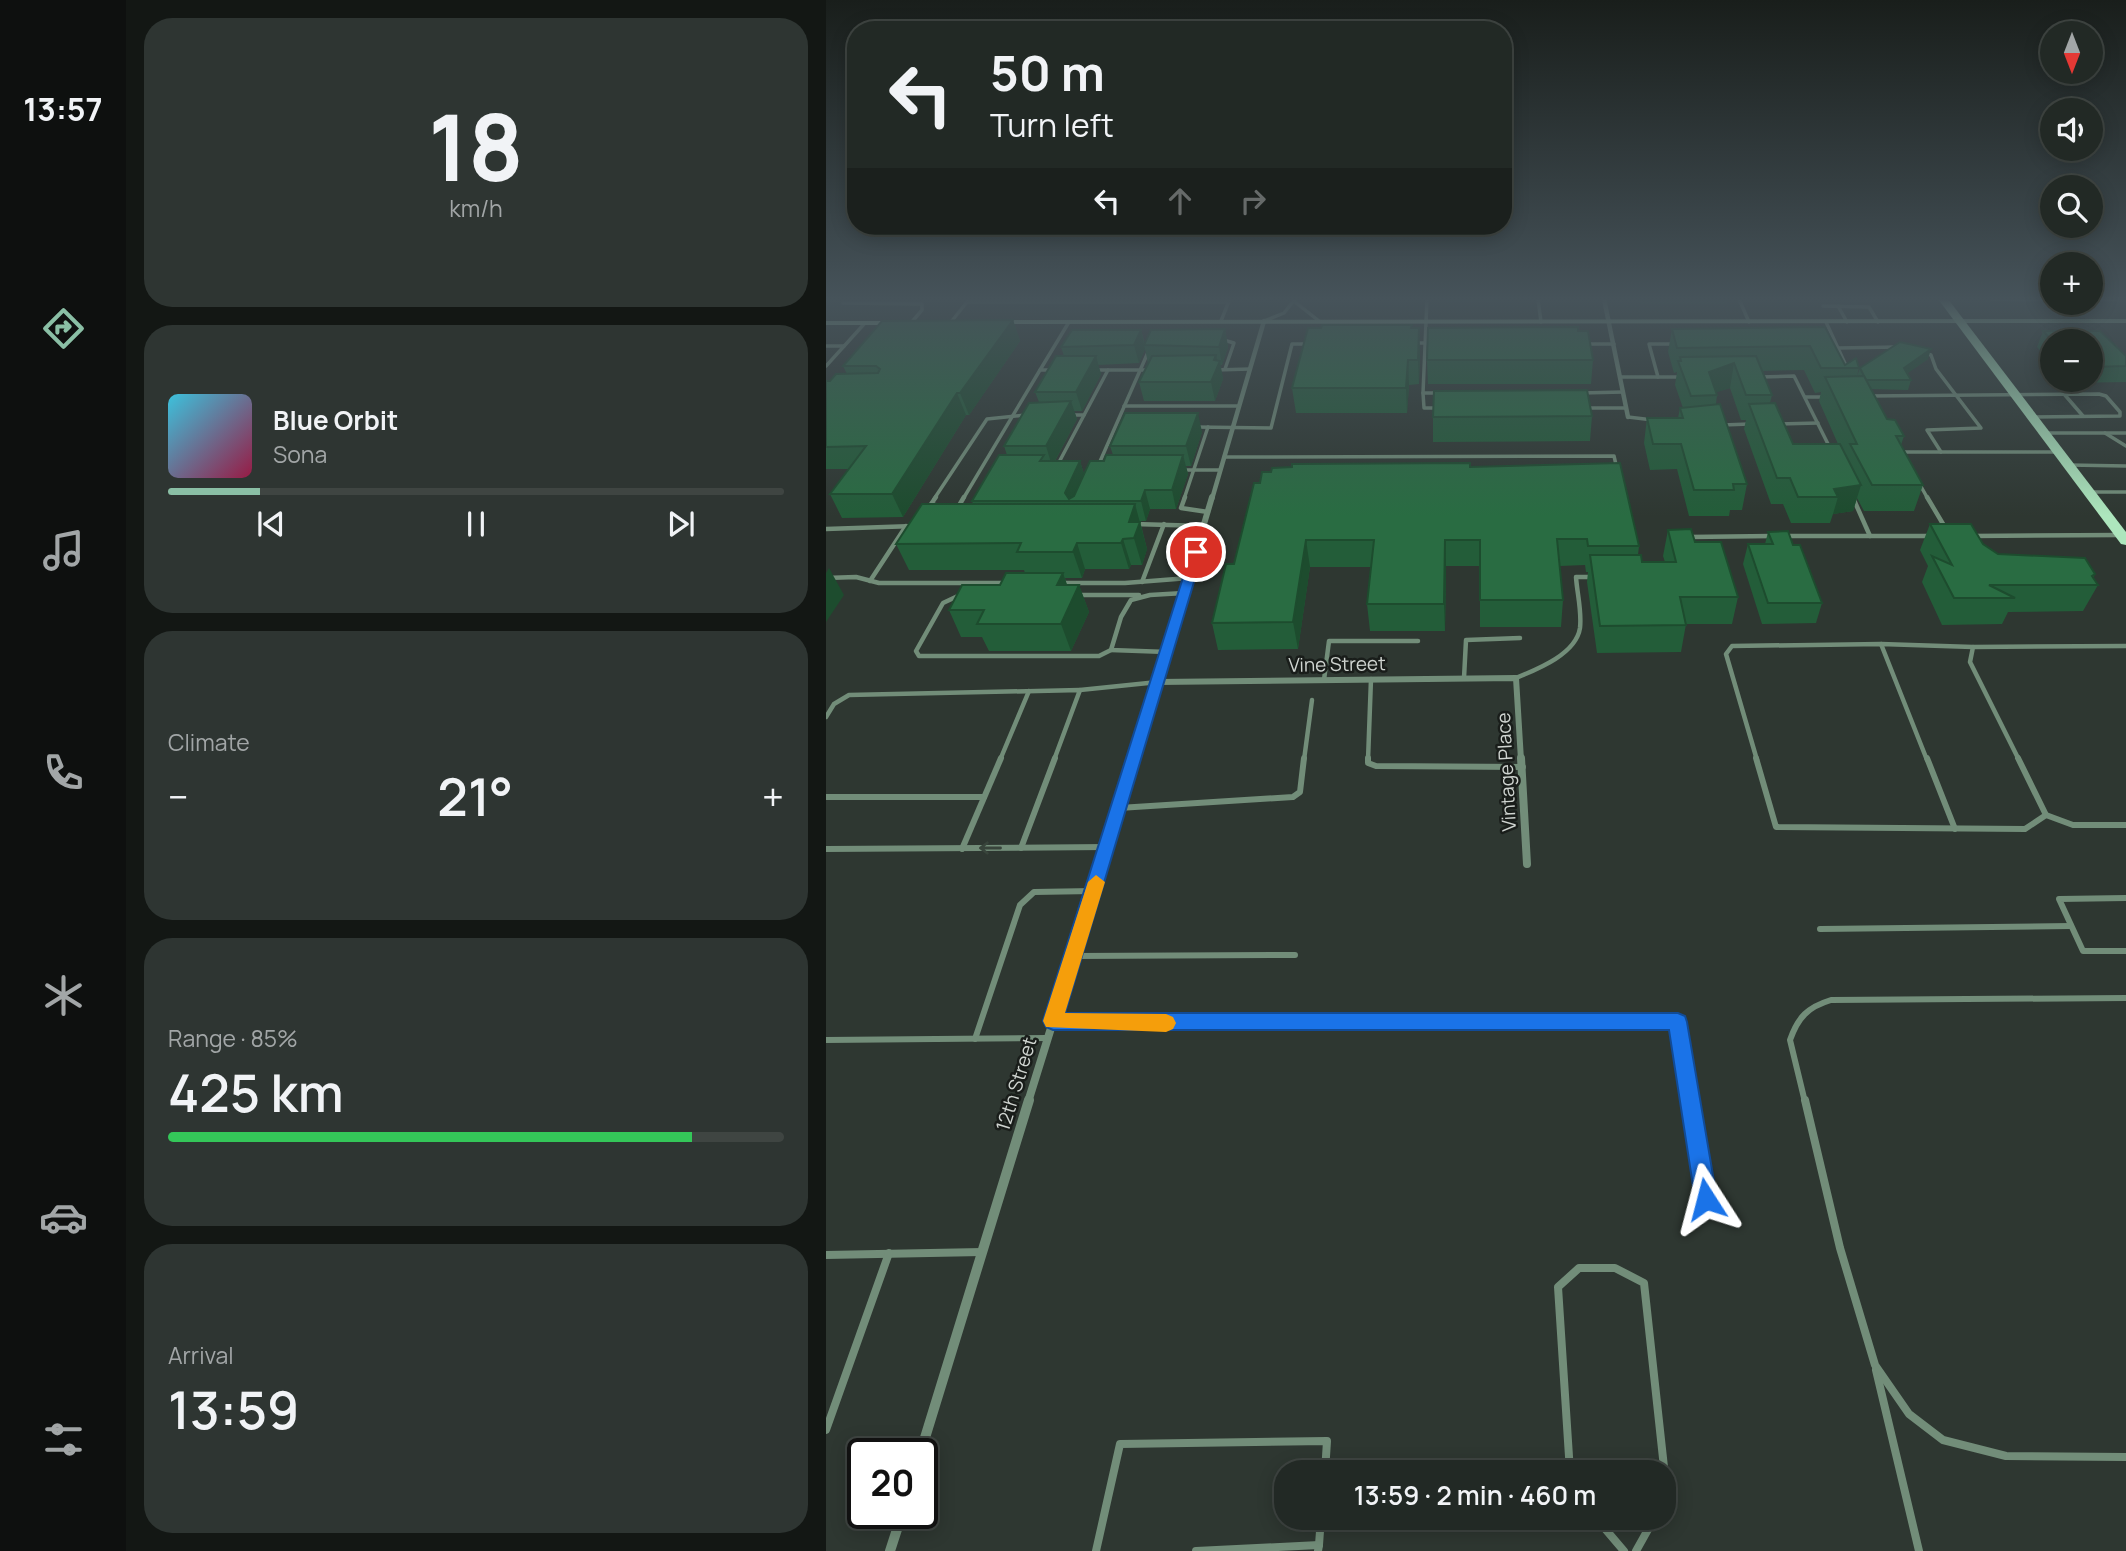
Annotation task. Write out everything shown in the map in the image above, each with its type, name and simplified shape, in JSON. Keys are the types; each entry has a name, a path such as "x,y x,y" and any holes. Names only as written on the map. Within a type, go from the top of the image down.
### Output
{"main road":[{"path":"1998,371 2124,538"}],"street":[{"name":"12th Street","path":"925,1438 1167,652 1249,371"},
{"path":"1619,371 1628,417"},
{"name":"Vine Street","path":"1158,681 1516,678"},
{"name":"Vintage Place","path":"1516,678 1527,864"},
{"path":"890,1551 897,1529"}],"lane":[{"path":"1037,415 1013,415 988,419 931,503 956,510 1013,415 1039,371"},
{"path":"1066,470 1055,470 1107,371"},
{"path":"1108,470 1096,470 1139,371"},
{"path":"1182,427 1271,428 1285,371"},
{"path":"1423,371 1424,408 1451,408"},
{"path":"1656,371 1658,377"},
{"path":"1938,371 1981,428 1927,430 1941,452"},
{"path":"1754,377 1794,376 1832,451"},
{"path":"1620,377 1685,377"},
{"path":"1570,393 1623,392"},
{"path":"1423,393 1450,393"},
{"path":"2064,394 2083,416"},
{"path":"1873,402 1861,395 2064,394 2106,396 2120,412 2126,412"},
{"path":"1805,397 1828,397"},
{"path":"1124,406 1239,405"},
{"path":"1572,408 1626,408"},
{"path":"2032,417 2120,416 2120,412"},
{"path":"1060,415 1084,415"},
{"path":"1628,417 1664,422"},
{"path":"1766,424 1818,423"},
{"path":"1715,425 1754,424"},
{"path":"1208,427 1181,508 1188,512 1208,512"},
{"path":"1114,428 1128,428"},
{"path":"2044,433 2126,433"},
{"path":"2105,433 2126,446"},
{"path":"1896,442 1909,464"},
{"path":"1902,452 2059,452"},
{"path":"1224,457 1614,456 1619,480"},
{"path":"1275,467 1277,458"},
{"path":"1336,468 1339,458"},
{"path":"2069,465 2126,467"},
{"path":"980,470 993,470"},
{"path":"1170,470 1220,470"},
{"path":"1915,476 1950,536"},
{"path":"2089,492 2126,492"},
{"path":"1854,499 1870,536"},
{"path":"1124,524 1204,526"},
{"path":"1142,582 1164,524"},
{"path":"826,529 918,525"},
{"path":"870,581 906,526"},
{"path":"1689,537 1936,536"},
{"path":"1963,536 2124,538"},
{"path":"1516,678 1544,666 1576,640 1581,631 1576,577 1600,577"},
{"path":"826,578 1015,583"},
{"path":"1056,583 1142,582 1189,578"},
{"path":"1064,595 1184,593"},
{"path":"971,595 958,595 943,603 916,651 919,656 1099,656 1111,650 1167,652"},
{"path":"1111,650 1122,608 1139,595"},
{"path":"1464,678 1466,640 1520,638"},
{"path":"1324,680 1329,642 1418,641"},
{"path":"1881,644 1955,829"},
{"path":"2046,815 2025,828 1776,827 1726,654 1732,646 1745,645 2126,646"},
{"path":"1973,647 1970,662 2046,815 2073,825 2126,825"},
{"path":"1371,679 1368,764 1523,767"},
{"path":"826,717 834,704 849,695 1080,690 1158,681"},
{"path":"1021,848 1080,690"},
{"path":"962,849 1029,691"},
{"path":"1119,808 1293,797 1300,792 1312,700"},
{"path":"826,704 834,704"},
{"path":"826,797 984,797"},
{"path":"826,849 1107,847"},
{"path":"975,1039 1020,905 1034,892 1093,891"},
{"path":"2126,898 2059,898 2083,951 2126,951"},
{"path":"1821,929 2071,926"},
{"path":"1074,956 1295,955"},
{"path":"1919,1551 1875,1366 1840,1248 1790,1040 1796,1024 1809,1006 1831,1000 2126,999"},
{"path":"1053,1021 1678,1022 1706,1199"},
{"path":"826,1041 1048,1038"},
{"path":"826,1255 982,1252"},
{"path":"826,1430 889,1253"},
{"path":"1569,1460 1558,1287 1579,1268 1615,1268 1644,1283 1663,1460"},
{"path":"1875,1366 1909,1414 1943,1440 2006,1455 2126,1457"},
{"path":"1096,1551 1120,1444 1327,1441 1326,1460"},
{"path":"1196,1551 1318,1548 1320,1530"},
{"path":"1606,1530 1624,1551"},
{"path":"1636,1551 1648,1530"}],"building":[{"path":"976,371 960,393 957,393 892,494 830,494 866,446 826,447 826,381 830,381 836,374"},
{"path":"1047,371 1087,371 1076,392 1035,392"},
{"path":"1144,371 1216,371 1211,382 1139,382"},
{"path":"1296,371 1407,371 1406,388 1292,388"},
{"path":"1682,371 1711,371 1717,395 1691,396"},
{"path":"1737,371 1762,371 1772,395 1746,395"},
{"path":"1862,371 1906,371 1911,380 1866,380"},
{"path":"1864,376 1887,419 1895,420 1904,436 1896,436 1923,485 1872,485 1850,444 1857,444 1825,377"},
{"path":"1587,390 1592,416 1433,417 1434,391"},
{"path":"1071,401 1046,446 1004,446 1029,403"},
{"path":"1775,403 1793,444 1840,444 1861,485 1834,489 1838,497 1798,497 1790,478 1777,478 1749,404"},
{"path":"1720,404 1747,484 1733,484 1734,490 1694,490 1681,444 1653,444 1647,418 1683,418 1680,408"},
{"path":"1125,413 1198,413 1186,446 1110,446"},
{"path":"999,455 1044,455 1040,461 1080,461 1065,493 1069,499 1074,496 1090,461 1104,461 1106,455 1183,455 1172,490 1145,490 1141,501 972,501"},
{"path":"1470,463 1470,467 1620,463 1639,546 1588,546 1587,539 1557,539 1563,600 1480,600 1480,540 1445,540 1444,604 1367,604 1374,540 1306,540 1293,622 1212,623 1226,564 1234,564 1254,483 1260,483 1262,472 1271,472 1272,468 1292,467 1292,464"},
{"path":"922,504 1135,504 1129,522 1140,522 1134,538 1123,539 1121,543 1077,543 1073,552 1017,552 1021,543 896,544"},
{"path":"1930,524 1971,524 1983,544 1998,554 2085,558 2098,585 1989,585 2015,598 1954,598 1932,556 1952,565"},
{"path":"1691,529 1695,542 1721,542 1738,597 1680,597 1686,625 1600,626 1590,555 1641,555 1642,562 1676,562 1668,530"},
{"path":"1788,531 1793,545 1800,545 1822,603 1768,603 1748,544 1773,544 1768,532"},
{"path":"1006,573 1063,573 1057,585 1079,585 1061,624 977,624 984,610 949,610 962,585 1000,585"}],"slow traffic":[{"path":"1096,882 1053,1021 1166,1023"}],"route":[{"path":"1196,552 1053,1021 1678,1022 1706,1199"}]}
